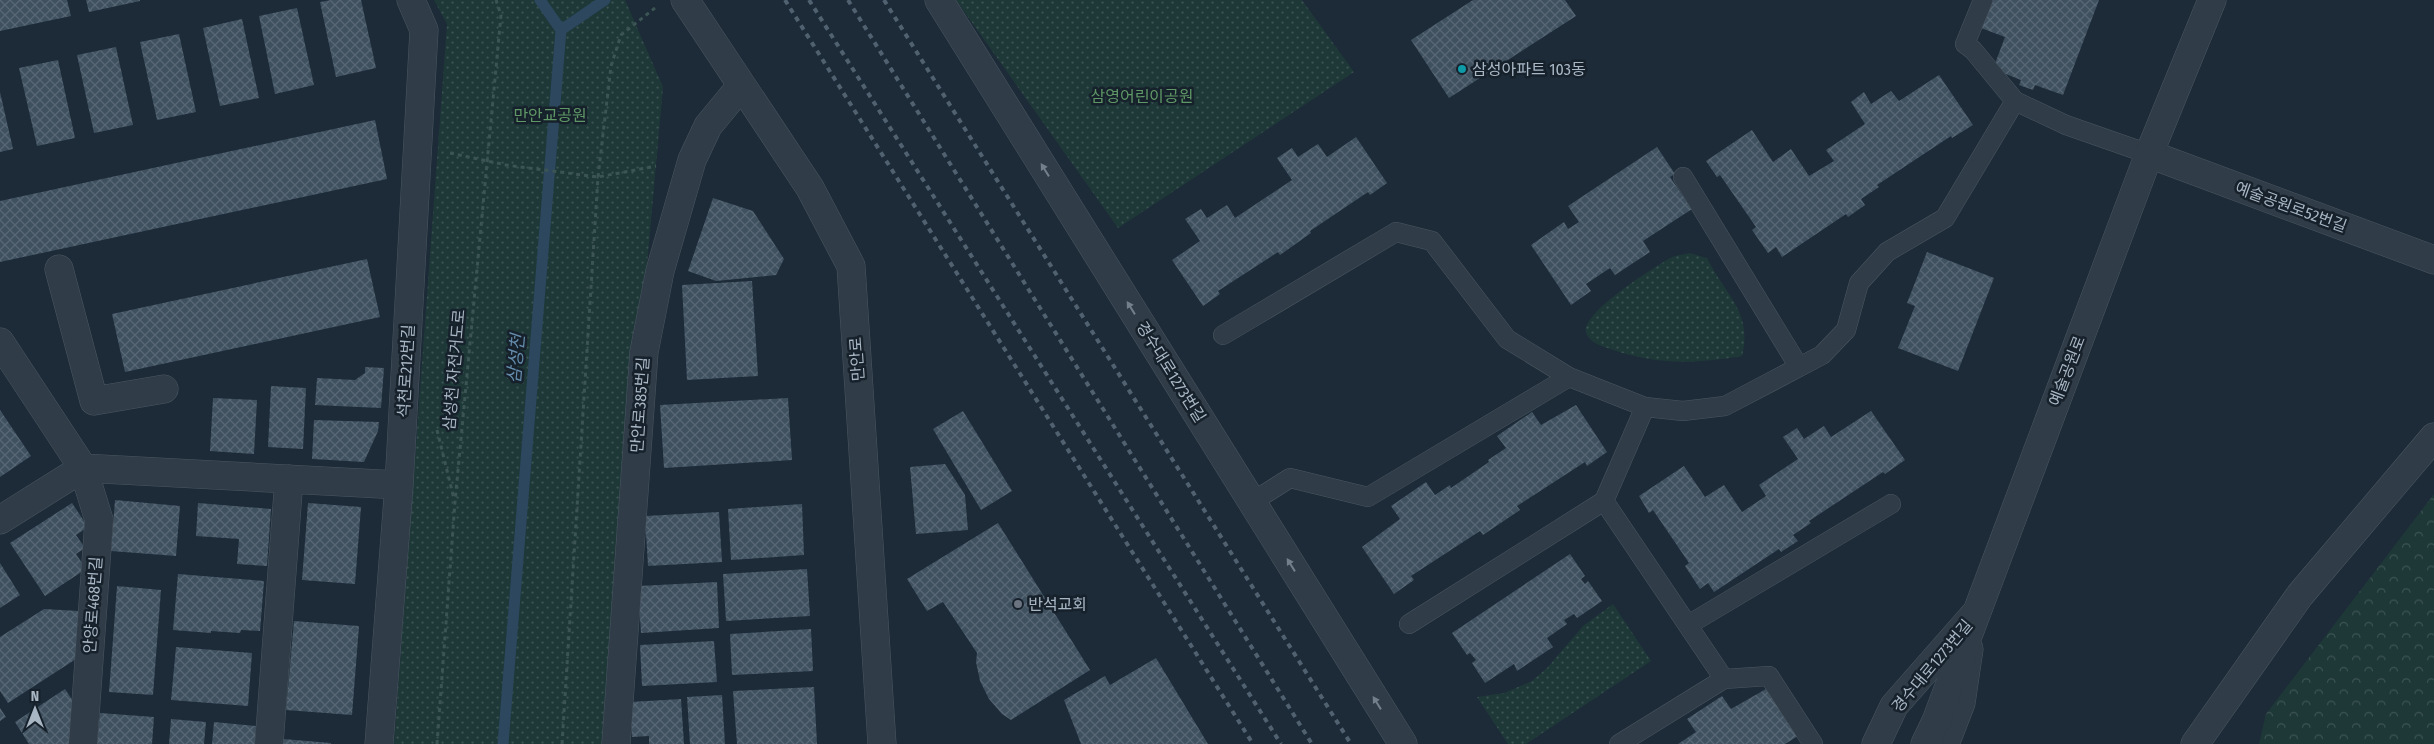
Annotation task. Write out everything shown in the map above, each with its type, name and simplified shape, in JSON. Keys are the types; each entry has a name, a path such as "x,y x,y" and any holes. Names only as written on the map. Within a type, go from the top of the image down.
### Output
{"street":[{"name":"석천로212번길","path":"380,744 399,485 424,30 411,0"},
{"name":"경수대로1273번길","path":"939,0 1403,744"},
{"name":"예술공원로","path":"1925,744 1936,721 1974,615 2149,154 2212,0"},
{"name":"만안로","path":"691,9 810,188 851,266 882,744"},
{"name":"만안로385번길","path":"616,744 644,352 660,270 692,160 708,126 741,86"},
{"name":"예술공원로52번길","path":"2149,154 2434,260"},
{"path":"59,269 94,400 164,389"},
{"name":"안양로468번길","path":"0,342 83,468 99,520 83,744"},
{"path":"2195,744 2300,595 2434,437"},
{"path":"0,520 83,468 399,485"},
{"path":"269,744 289,479"},
{"path":"1946,744 1961,703 1974,615"},
{"name":"경수대로1273번길","path":"1876,744 1894,706 1974,615"}],"lane":[{"path":"1983,0 1965,44 1973,50 2015,101 2066,125 2149,154"},
{"path":"1223,335 1396,232 1432,241 1507,339 1569,377 1645,407 1683,411 1725,406 1822,355 1846,330 1859,283 1887,252 1945,218 2015,101"},
{"path":"1682,177 1800,367"},
{"path":"1252,502 1290,478 1368,497 1569,377"},
{"path":"1409,624 1604,501 1645,407"},
{"path":"1604,501 1724,680"},
{"path":"1688,626 1891,504"},
{"path":"1619,744 1724,680 1769,676 1813,744"}],"path":[{"name":"삼성천 자전거도로","path":"437,744 454,502 501,15 496,0"},
{"path":"562,744 598,177 611,66 621,35 658,6"},
{"path":"487,161 573,175 598,177 692,160"}],"green space":[{"name":"만안교공원","path":"434,0 625,0 663,87 604,744 394,744 447,24"},
{"name":"삼영어린이공원","path":"956,0 1302,0 1354,72 1118,228"},
{"path":"1689,253 1707,258 1741,315 1744,327 1742,356 1693,362 1662,361 1613,350 1599,345 1589,338 1587,327 1593,316 1618,293 1670,258"},
{"path":"2434,494 2434,744 2259,744 2266,714"},
{"path":"1613,604 1651,661 1526,744 1508,744 1477,697 1504,693 1532,681 1548,667 1583,626"}],"building":[{"path":"0,0 67,0 71,16 0,31"},
{"path":"86,0 140,0 140,1 89,12"},
{"path":"361,0 376,68 336,77 320,2"},
{"name":"삼성아파트 103동","path":"1473,0 1565,0 1576,16 1449,98 1411,40"},
{"path":"1992,0 2099,0 2063,95 2035,85 2033,90 2019,85 2021,80 1993,69 2005,37 1981,28"},
{"path":"297,8 314,85 275,94 259,16"},
{"path":"242,19 259,98 220,106 203,28"},
{"path":"179,34 196,112 157,120 140,42"},
{"path":"116,47 133,125 94,133 77,55"},
{"path":"58,60 75,138 37,146 19,68"},
{"path":"1939,75 1973,125 1952,138 1951,136 1877,185 1879,187 1861,199 1865,205 1848,217 1846,214 1782,257 1776,247 1768,253 1752,230 1756,227 1720,175 1717,177 1706,161 1752,130 1773,162 1791,149 1809,176 1834,161 1826,150 1865,124 1851,102 1864,92 1871,104 1891,91 1899,101"},
{"path":"0,92 13,149 0,152"},
{"path":"375,120 387,179 0,262 0,201"},
{"path":"1356,137 1387,183 1370,195 1368,192 1310,231 1311,233 1280,255 1278,252 1218,291 1220,294 1203,306 1172,260 1200,241 1185,219 1201,209 1207,218 1227,205 1235,218 1292,180 1277,158 1292,148 1298,157 1318,144 1327,157"},
{"path":"1657,147 1675,174 1670,177 1692,209 1643,241 1650,252 1615,275 1610,268 1586,284 1591,291 1571,305 1531,245 1564,222 1568,229 1579,222 1568,206"},
{"path":"713,198 753,211 784,259 776,275 716,281 688,271"},
{"path":"1927,252 1994,278 1958,371 1898,348 1915,306 1907,303"},
{"path":"367,259 380,317 125,372 112,314"},
{"path":"752,281 758,376 687,380 682,285"},
{"path":"365,367 384,368 381,408 315,405 317,378 355,380 365,373"},
{"path":"271,386 306,388 303,449 268,447"},
{"path":"213,398 257,400 254,454 210,451"},
{"path":"788,398 792,460 664,468 660,405"},
{"path":"1576,405 1607,452 1587,466 1585,462 1517,506 1520,510 1483,535 1480,531 1411,576 1414,580 1394,594 1362,547 1400,519 1391,506 1426,482 1435,495 1450,485 1451,488 1506,448 1497,436 1532,412 1541,425"},
{"path":"0,410 31,456 0,477"},
{"path":"963,411 1012,491 981,510 933,429"},
{"path":"1871,411 1905,460 1885,474 1883,472 1809,521 1811,523 1793,535 1798,541 1781,552 1779,549 1714,592 1708,583 1700,589 1685,566 1689,563 1653,510 1649,513 1639,496 1684,466 1705,497 1724,485 1742,512 1766,496 1759,485 1798,459 1783,437 1797,428 1804,439 1824,426 1831,437"},
{"path":"314,420 379,422 378,431 364,462 312,459"},
{"path":"945,464 965,495 968,530 916,534 910,467"},
{"path":"115,500 180,506 176,556 111,551"},
{"path":"72,503 88,527 76,535 85,548 76,554 86,569 45,596 10,543"},
{"path":"198,503 271,509 267,566 237,564 239,539 196,536"},
{"path":"308,503 361,507 355,584 302,580"},
{"path":"802,504 804,555 731,560 728,509"},
{"path":"719,512 722,562 648,566 645,516"},
{"path":"998,523 1090,670 1011,720 1002,714 989,699 980,681 976,662 977,653 943,602 927,611 907,579"},
{"path":"1570,554 1585,576 1581,579 1585,584 1588,581 1602,601 1577,618 1574,614 1564,620 1567,624 1547,638 1553,647 1517,671 1514,664 1485,683 1472,663 1476,660 1470,653 1467,655 1452,633"},
{"path":"0,563 20,595 0,608"},
{"path":"807,569 810,616 726,621 723,574"},
{"path":"178,574 264,581 260,631 241,630 240,633 211,631 211,633 173,630"},
{"path":"717,582 719,628 641,633 638,586"},
{"path":"117,586 161,590 153,695 109,692"},
{"path":"44,609 79,611 76,659 8,703 0,691 0,637"},
{"path":"294,621 359,626 352,715 286,710"},
{"path":"811,629 813,671 732,675 730,634"},
{"path":"714,641 717,682 642,686 640,645"},
{"path":"176,647 252,653 248,706 171,700"},
{"path":"1156,658 1208,744 1081,744 1064,700 1105,676 1110,685"},
{"path":"814,687 817,744 737,744 733,691"},
{"path":"65,689 77,707 75,744 29,744 15,722"},
{"path":"1766,689 1798,736 1785,744 1678,744 1696,732 1687,719 1722,696 1731,709"},
{"path":"722,695 725,744 690,744 687,697"},
{"path":"681,699 684,744 649,744 649,736 632,737 630,702"},
{"path":"0,708 6,717 0,721"},
{"path":"100,713 154,717 152,744 97,744"},
{"path":"171,719 206,722 204,744 169,744"},
{"path":"214,722 256,726 255,744 212,744"},
{"path":"283,739 331,743 331,744 283,744"}],"waterway":[{"path":"540,0 561,30"},
{"name":"삼성천","path":"503,744 561,30 605,0"}],"railway":[{"path":"785,0 1253,744"},
{"path":"809,0 1281,744"},
{"path":"848,0 1312,744"},
{"path":"884,0 1351,744"}],"place":[{"name":"삼성아파트 103동","path":"1462,69"},
{"name":"반석교회","path":"1018,604"}]}
